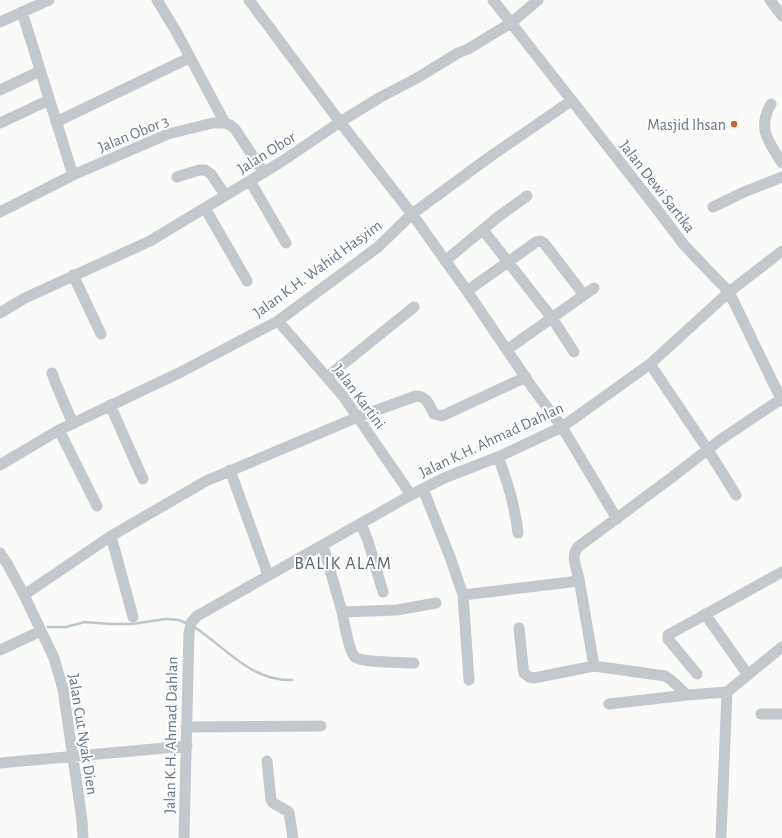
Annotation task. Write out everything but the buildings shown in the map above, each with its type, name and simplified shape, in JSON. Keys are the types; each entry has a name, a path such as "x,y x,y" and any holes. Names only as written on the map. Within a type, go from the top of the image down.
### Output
{"street":[{"path":"0,22 49,0"},
{"path":"157,0 177,33 225,123 235,129 264,173"},
{"path":"249,0 340,122 412,214 467,291 562,427 617,519"},
{"name":"Jalan Dewi Sartika","path":"492,0 684,245 730,292 781,397"},
{"name":"Jalan Obor","path":"0,313 25,298 150,241 264,173 340,122 379,98 511,24 538,0"},
{"path":"770,0 781,13"},
{"path":"22,12 73,175"},
{"path":"56,122 189,58"},
{"path":"0,90 40,71"},
{"path":"0,123 49,100"},
{"name":"Jalan K.H. Wahid Hasyim","path":"0,465 59,430 179,373 278,321 378,247 412,214 491,156 571,101"},
{"path":"771,104 765,116 764,131 782,163"},
{"name":"Jalan Obor 3","path":"0,212 73,175 168,134 213,123 225,123"},
{"path":"177,177 199,170 205,170 211,174 225,195"},
{"path":"713,207 744,192 782,177"},
{"path":"250,181 286,243"},
{"path":"445,261 498,217 527,196"},
{"path":"205,208 247,281"},
{"path":"483,230 552,318 574,352"},
{"path":"467,291 536,242 542,242 584,295"},
{"name":"Jalan K.H. Ahmad Dahlan","path":"184,838 190,628 198,616 411,495 444,478 498,457 562,427 650,364 730,292 782,251"},
{"path":"73,275 101,334"},
{"path":"508,349 594,288"},
{"path":"326,377 414,307"},
{"name":"Jalan Kartini","path":"278,321 343,396 411,495"},
{"path":"650,364 708,450 736,495"},
{"path":"52,373 73,424"},
{"path":"24,595 111,536 206,481 230,470 358,417 416,396 426,398 434,414 442,416 526,377"},
{"path":"594,666 579,579 574,559 574,552 576,549 720,440 781,397"},
{"path":"110,405 143,479"},
{"path":"59,430 97,506"},
{"path":"498,457 507,480 514,506 518,534"},
{"path":"230,470 268,575"},
{"path":"423,490 450,557 463,595 469,680"},
{"path":"360,524 368,541 383,592"},
{"path":"111,536 133,617"},
{"path":"323,545 349,643 355,657 364,660 414,663"},
{"name":"Jalan Cut Nyak Dien","path":"0,553 24,595 54,658 63,689 82,820 83,838"},
{"path":"697,674 667,637 669,634 782,572"},
{"path":"463,595 571,582 579,579"},
{"path":"342,612 354,613 397,610 436,603"},
{"path":"705,614 748,674"},
{"path":"519,628 524,673 529,677 534,678 594,666 665,676 687,695"},
{"path":"0,650 41,631"},
{"path":"609,704 727,692 782,647"},
{"path":"721,838 727,692"},
{"path":"761,714 782,714"},
{"path":"186,726 321,726"},
{"path":"0,763 187,746"},
{"path":"267,761 271,800 273,803 289,812 293,838"}],"waterway":[{"path":"48,627 66,627 85,622 132,624 166,619 179,620 188,624"},
{"path":"194,627 251,669 277,679 292,680"}],"place":[{"name":"Masjid Ihsan","path":"734,124"}],"district":[{"name":"BALIK ALAM","path":"343,563"}]}
